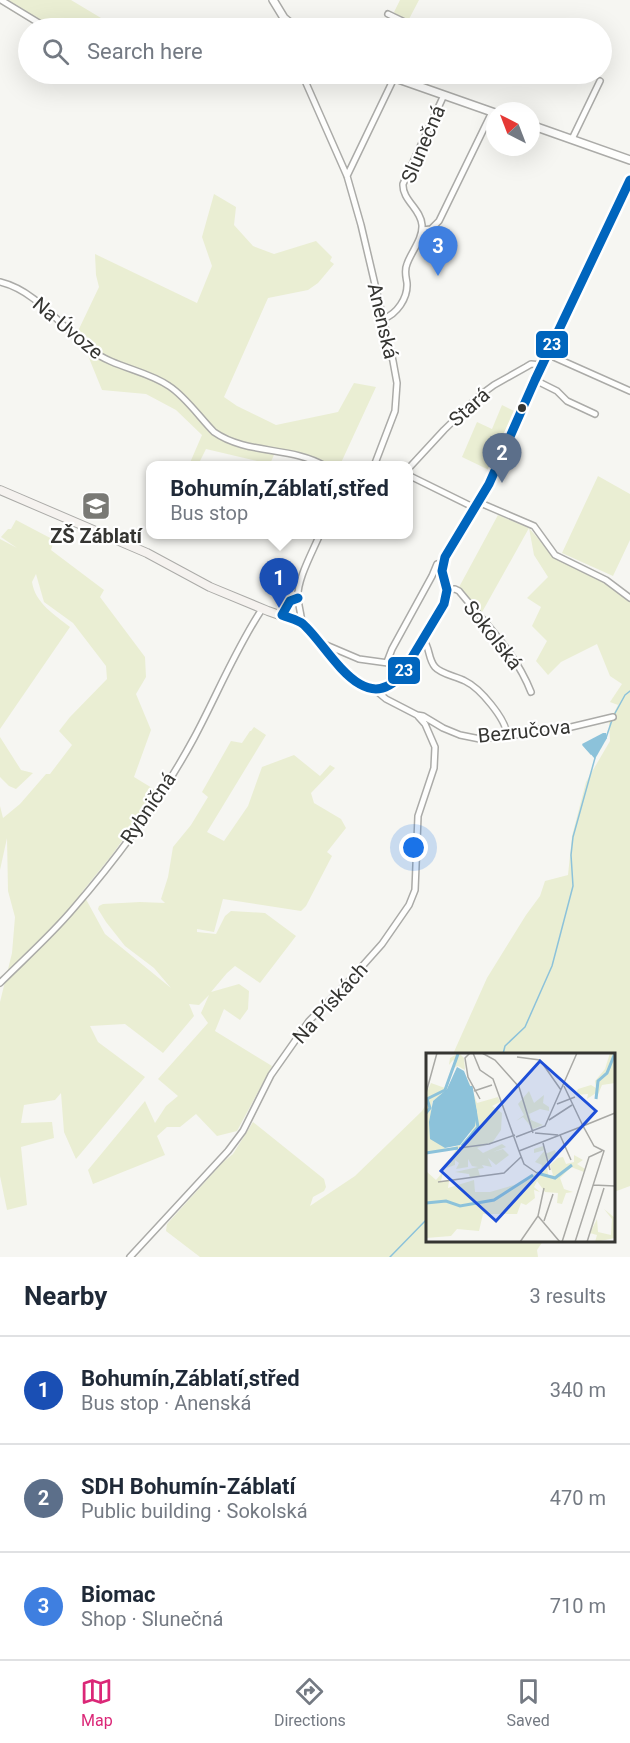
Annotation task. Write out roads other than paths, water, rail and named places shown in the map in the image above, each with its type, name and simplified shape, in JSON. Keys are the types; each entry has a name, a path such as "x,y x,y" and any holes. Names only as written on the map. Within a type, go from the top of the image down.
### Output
{"main road":[{"path":"443,562 493,476 547,354 630,180"},
{"path":"0,490 134,547 194,579 262,609 302,623 350,677 362,686 374,689"},
{"name":"Sokolská","path":"374,689 392,684 399,678 442,609 447,591 442,571 443,562"}],"street":[{"path":"1,0 31,18"},
{"path":"273,0 284,18"},
{"path":"388,14 396,18"},
{"name":"Anenská","path":"306,84 347,176 393,361 397,383 395,411 376,461"},
{"path":"347,176 391,84"},
{"path":"417,84 486,109"},
{"path":"572,139 599,84"},
{"name":"Slunečná","path":"422,230 420,218 405,196 403,184 444,95"},
{"path":"383,319 393,315 397,310 405,295 407,285 405,269 422,230 431,229 439,221 486,128"},
{"path":"540,128 630,160"},
{"name":"Na Úvoze","path":"0,282 25,292 91,350 110,362 170,386 220,437 235,443 314,461"},
{"path":"547,354 630,391"},
{"name":"Stará","path":"413,464 478,396 531,364 542,365"},
{"path":"535,380 556,391 567,401 595,414"},
{"path":"413,477 476,505 534,526 555,555 606,580 630,598"},
{"path":"302,623 298,598 302,577 318,539"},
{"path":"387,663 433,570 437,564 443,562"},
{"name":"Sokolská","path":"447,591 457,590 511,654 524,674 531,692"},
{"path":"282,615 290,601 298,598"},
{"name":"Rybničná","path":"0,983 72,910 113,861 148,813 194,738 232,658 262,609"},
{"path":"318,641 358,659 407,668"},
{"path":"423,641 428,646 434,666 478,690 503,721 507,728 507,735"},
{"name":"Bezručova","path":"374,689 386,699 443,728 460,735 480,739 524,734 540,729 567,728 613,717"},
{"name":"Na Pískách","path":"130,1257 228,1151 243,1131 271,1075 309,1021 382,944 412,900 415,890 418,816 434,768 435,747 426,724 417,715"}],"water":[{"path":"606,733 607,738 595,759 582,744"}],"waterway":[{"path":"614,715 625,695 630,691"},
{"path":"606,738 612,720"},
{"path":"584,745 591,754"},
{"path":"503,1053 505,1046 525,1027 552,966 573,886 571,855 573,837 595,758"},
{"path":"390,1257 426,1220"}],"place":[{"name":"Biomac","path":"438,276"},
{"name":"SDH Bohumín-Záblatí","path":"502,483"},
{"name":"ZŠ Záblatí","path":"96,506"},
{"name":"Bohumín,Záblatí,střed","path":"279,608"}]}
